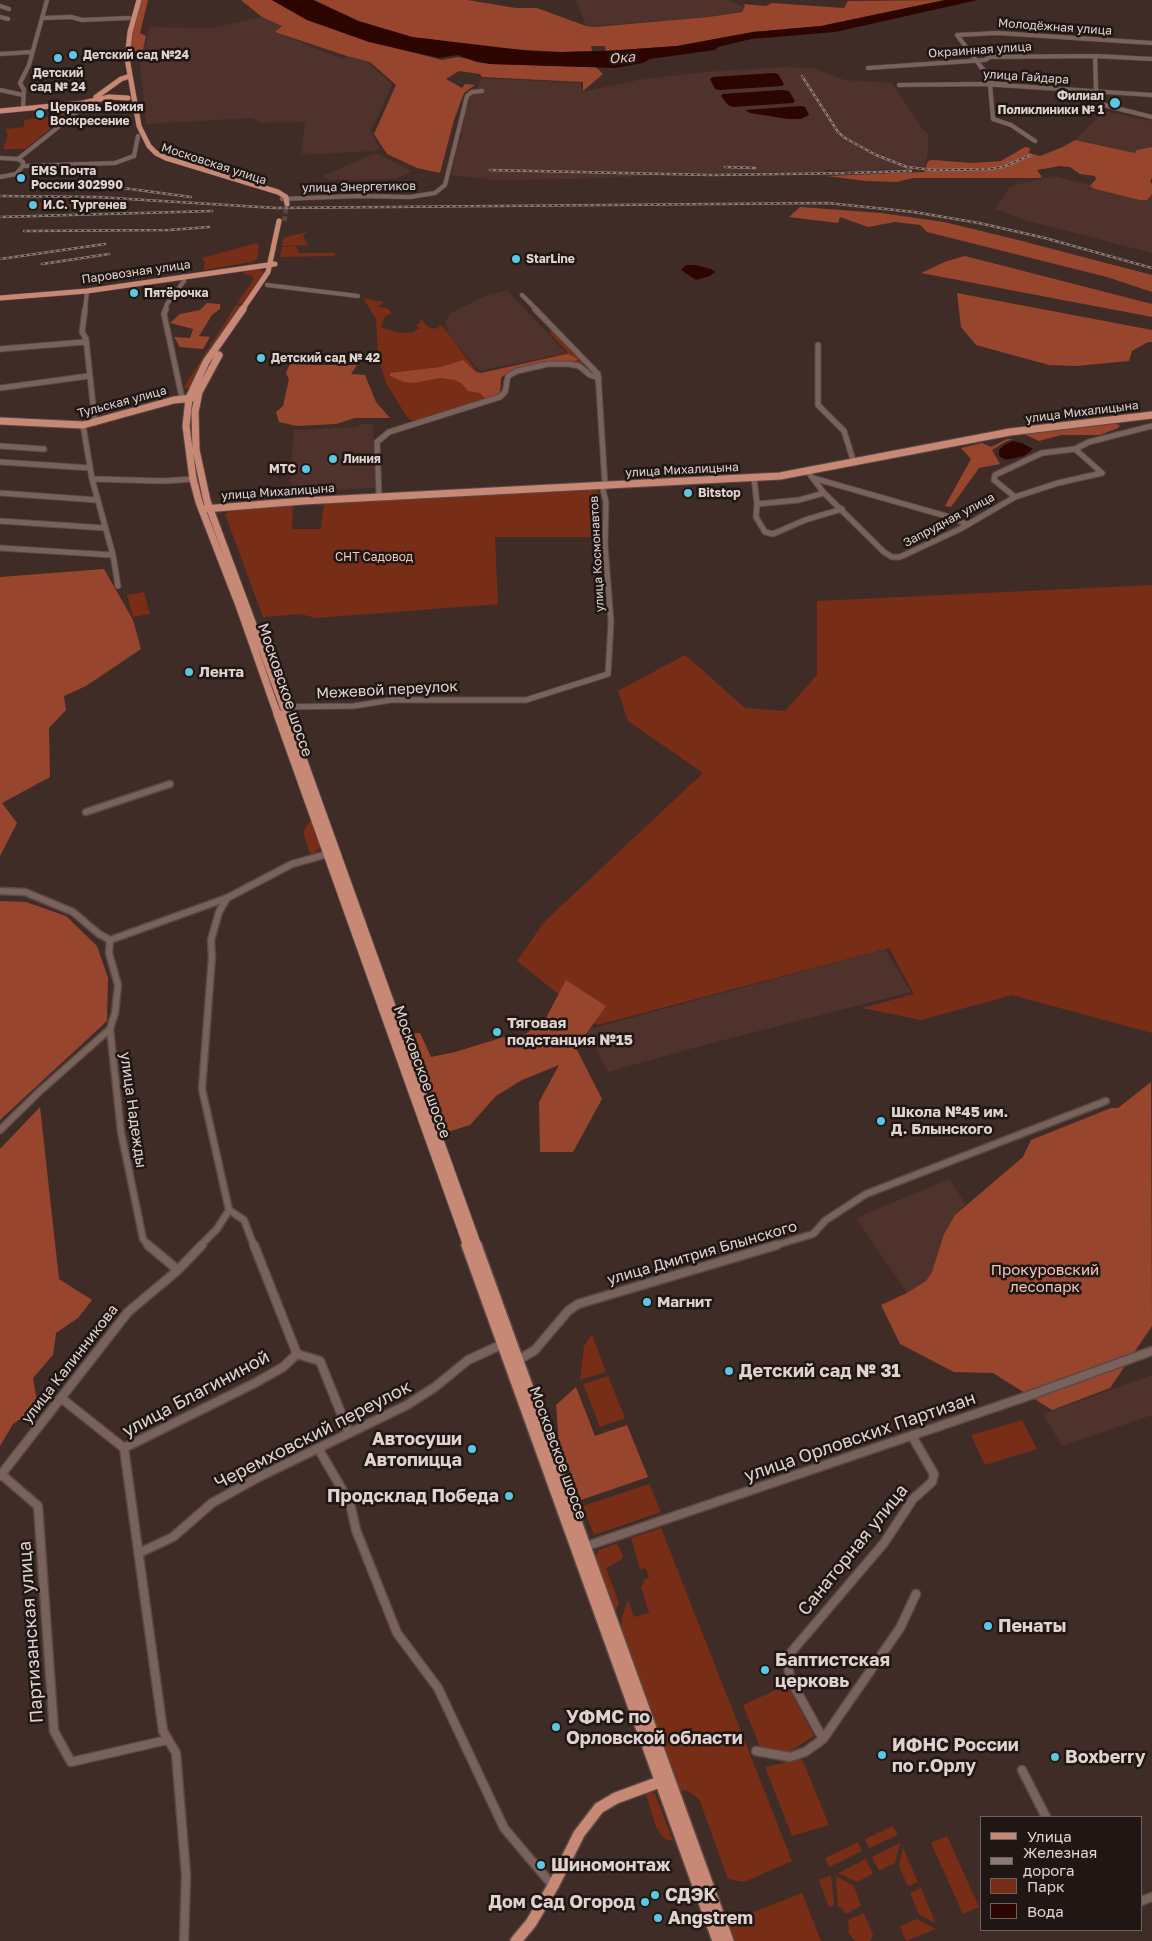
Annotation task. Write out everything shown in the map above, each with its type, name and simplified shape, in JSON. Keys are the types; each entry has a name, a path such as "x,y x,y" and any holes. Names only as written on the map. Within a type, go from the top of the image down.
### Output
{"main road":[{"name":"Московская улица","path":"136,2 130,18 122,59 139,126 149,146 156,153 166,158 275,191 284,195 284,201"},
{"name":"Московская улица","path":"136,2 128,43 128,98 134,127 146,150 158,158 262,189 278,196 284,201"},
{"path":"91,101 127,77"},
{"path":"0,111 91,101 109,97 128,98"},
{"name":"Московское шоссе","path":"205,509 194,429 197,398 213,363 267,285 273,264 281,221 273,255 273,264 206,362 185,398 186,426 193,479 332,853 665,1780 728,1941"},
{"path":"246,267 263,262 273,255"},
{"name":"Паровозная улица","path":"0,298 87,291 273,264"},
{"path":"246,267 261,268 268,272"},
{"name":"Тульская улица","path":"0,421 83,425 185,398 197,398"},
{"name":"улица Михалицына","path":"205,509 380,496 754,478 808,472 1010,432 1152,415"},
{"name":"Московское шоссе","path":"332,853 502,1344 514,1363"},
{"path":"516,1941 531,1924 553,1886 579,1834 599,1808 616,1798 665,1780"},
{"name":"Московское шоссе","path":"665,1780 718,1941"}],"street":[{"path":"23,108 22,95 24,90 20,83 29,65 44,18 47,0"},
{"path":"0,6 9,8"},
{"path":"0,17 8,19"},
{"path":"44,18 71,17 82,20 130,18"},
{"name":"Молодёжная улица","path":"977,60 957,35 1000,33 1152,43"},
{"path":"0,54 32,52"},
{"path":"1095,56 1094,76 1096,88 1104,105 1152,117"},
{"name":"Окраинная улица","path":"868,68 985,60 990,57 1095,56 1152,59"},
{"path":"977,60 992,80 1017,87"},
{"path":"983,66 985,60"},
{"path":"992,80 988,82 990,85 993,118 1035,141"},
{"name":"улица Гайдара","path":"899,85 990,85 1152,95"},
{"path":"0,90 22,95"},
{"name":"улица Энергетиков","path":"284,201 358,196 410,197 435,193 445,185 467,96 472,92 482,91"},
{"path":"18,159 91,101"},
{"path":"0,177 16,174 23,166 115,163 134,156 138,136"},
{"path":"0,158 18,159 23,162 23,166"},
{"path":"184,276 184,281 167,304 164,314 185,398"},
{"path":"267,285 358,296"},
{"path":"87,291 82,332 86,336 85,342 94,422"},
{"path":"522,295 598,374 598,378"},
{"path":"0,349 85,342"},
{"path":"818,345 818,405 844,431 854,463"},
{"path":"380,496 377,442 381,437 410,425 500,397 506,392 507,378 513,372 548,364 569,364 579,366 590,375 598,378"},
{"path":"0,388 89,376"},
{"name":"улица Космонавтов","path":"598,378 606,502 605,544 611,622 608,674"},
{"path":"83,425 96,500 113,555 118,586"},
{"path":"1015,497 994,480 995,475 1042,453 1075,449 1089,442 1152,426"},
{"path":"0,446 44,449"},
{"name":"Запрудная улица","path":"808,472 824,493 884,552 900,557 960,529 1015,497 1058,483 1102,473 1075,449"},
{"path":"0,462 90,468"},
{"path":"754,478 757,504 756,517 765,532 773,534 805,520 842,509"},
{"path":"813,478 953,518 966,524"},
{"path":"92,479 164,481 193,479"},
{"path":"0,493 96,500"},
{"path":"757,504 799,500 824,493"},
{"path":"0,521 105,528"},
{"path":"0,548 113,555"},
{"name":"Межевой переулок","path":"279,707 354,706 391,700 526,700 608,674"},
{"path":"86,812 170,784"},
{"path":"0,891 25,892 73,912 99,934 110,940 227,898 292,864 332,853"},
{"path":"227,898 219,912 211,940 212,956 202,1089 229,1210 244,1220 296,1354 320,1361 349,1433"},
{"name":"улица Надежды","path":"110,940 109,953 118,984 115,1013 110,1029 121,1132 143,1239 150,1248 178,1270"},
{"path":"0,1130 40,1091 110,1029"},
{"name":"улица Дмитрия Блынского","path":"514,1363 535,1350 568,1311 578,1304 813,1234 826,1220 866,1194 1106,1101"},
{"name":"улица Калинникова","path":"1,1475 128,1312 178,1270 218,1229 229,1210"},
{"name":"Черемховский переулок","path":"139,1553 173,1537 212,1503 257,1478 407,1405 435,1388 468,1360 502,1344"},
{"name":"улица Орловских Партизан","path":"581,1548 912,1436 1152,1351"},
{"name":"улица Благининой","path":"184,1941 186,1875 176,1753 163,1731 124,1448 255,1383 283,1367 296,1354"},
{"path":"61,1398 124,1448"},
{"name":"Санаторная улица","path":"822,1739 790,1679 787,1657 889,1536 913,1499 932,1482 934,1474 912,1436"},
{"path":"318,1448 350,1503 356,1530 397,1633 438,1688 504,1828 553,1886"},
{"name":"Партизанская улица","path":"1,1475 38,1506 54,1731 71,1762 167,1740"},
{"path":"756,1751 790,1757 804,1752 822,1739 900,1628 916,1594"},
{"path":"1022,1770 1045,1816"}],"shaded area":[{"path":"576,0 728,0 744,7 742,11 710,17 586,26"},
{"path":"262,17 282,26 275,32 301,43 343,59 347,56 370,62 370,65 392,84 377,119 370,129 379,148 374,151 301,155 305,122 261,123 252,118 146,124 140,65 150,27 211,28"},
{"path":"784,67 812,68 845,80 892,83 928,134 928,152 924,167 916,166 914,170 735,172 574,179 496,180 451,175 458,140 462,139 460,139 463,133 460,132 470,97 482,89 477,89 481,78 581,83 582,92 638,80 705,72"},
{"path":"1104,111 1152,121 1152,150 1136,153 1075,140"},
{"path":"376,153 412,171 395,179 329,180 322,176"},
{"path":"1054,176 1144,198 1152,189 1152,253 1021,219 995,209 1010,186"},
{"path":"507,290 566,353 479,371 452,338 444,323 451,313 489,294"},
{"path":"360,424 373,424 375,488 298,492 290,481 294,430 358,427"},
{"path":"885,949 911,992 608,1072 586,1030"},
{"path":"949,1179 966,1204 955,1215 944,1234 932,1272 926,1281 907,1293 856,1218"},
{"path":"1152,1375 1152,1415 1062,1446 1043,1414"}],"green space":[{"path":"142,0 148,0 140,33 146,36 141,59 130,58 132,33"},
{"path":"241,0 272,0 307,20 371,42 442,60 458,57 490,64 596,67 603,74 583,91 583,82 482,77 480,74 459,71 446,79 462,88 465,84 475,85 464,93 454,120 440,173 417,168 387,154 374,134 396,85 370,62 275,32 282,26 262,17"},
{"path":"314,0 467,0 516,8 537,8 586,26 595,27 709,17 742,12 745,6 743,4 766,6 772,3 844,8 848,1 944,0 821,26 753,32 677,46 606,51 605,46 591,46 592,51 561,52 495,48 412,37 359,21"},
{"path":"76,105 73,111 25,149 3,149 8,135 6,129 24,127 24,120 55,116 54,107"},
{"path":"1075,140 1135,153 1137,150 1152,147 1152,178 1150,181 1152,184 1152,194 1147,200 1140,200 1095,189 1090,186 1096,179 1095,176 1080,174 1070,167 1060,166 1037,170 1042,177 1039,178 913,178 897,182 866,181 826,176 924,172 928,161 932,160 973,163 1001,161 1025,147 1030,148 1029,153 1040,156"},
{"path":"31,202 83,204 82,207 58,208 58,206 53,206 52,208 27,209"},
{"path":"800,207 881,213 944,222 1152,275 1152,292 1107,277 927,232 920,225 895,222 868,227 840,217 838,223 789,217"},
{"path":"307,232 303,236 308,245 282,246 283,239 286,237"},
{"path":"257,243 259,245 257,259 251,262 203,270 205,262 202,258"},
{"path":"296,246 299,253 335,253 335,256 280,257 282,247"},
{"path":"965,256 1152,304 1152,317 921,273 947,261"},
{"path":"259,269 265,273 244,304 237,303 254,279 252,276 243,273 247,270"},
{"path":"957,293 1152,330 1152,342 1148,342 1132,351 1129,361 1076,366 1049,365 976,345 961,327"},
{"path":"363,298 384,302 378,307 387,308 392,313 385,317 381,327 395,332 411,333 420,328 416,326 421,322 418,320 421,319 427,326 435,329 442,325 477,372 481,373 568,353 549,332 553,331 584,363 578,364 562,360 512,370 501,377 500,393 495,397 419,420 411,420 407,417 386,383 378,356 376,319"},
{"path":"207,303 220,304 220,309 212,315 199,336 210,337 203,349 180,347 174,337 190,338 193,329 170,323 180,314 200,310"},
{"path":"236,305 243,306 191,387 184,387"},
{"path":"568,354 578,360 571,362 555,361 512,370 501,378 500,393 495,397 486,399 480,393 468,391 455,380 441,378 413,383 404,382 390,376 390,373 441,367 463,360 476,372 481,373"},
{"path":"299,355 305,362 312,365 357,365 351,374 365,375 376,402 390,418 355,418 336,424 297,426 279,422 276,412 283,406 289,379 286,373 293,356"},
{"path":"1110,423 1120,425 1118,428 1100,435 1061,435 1039,441 1024,434"},
{"path":"1007,439 1013,439 992,450 1000,464 979,468 951,507 945,506 971,459 961,448 982,443 991,447"},
{"name":"СНТ Садовод","path":"598,489 600,507 598,537 495,537 498,604 316,618 300,614 263,617 225,514 235,509 293,505 292,529 321,529 324,503"},
{"path":"104,569 133,620 141,649 86,686 64,696 66,710 49,728 50,777 2,803 17,823 0,856 0,577"},
{"path":"1152,585 1152,1033 1012,995 921,1020 862,1008 914,994 889,948 597,1025 517,961 544,922 703,773 628,721 618,691 685,655 745,708 785,711 817,675 817,601"},
{"path":"144,592 150,614 133,617 127,595"},
{"path":"313,820 322,846 314,853 310,853 303,832 310,821"},
{"path":"0,901 26,902 66,916 97,946 108,978 107,1021 0,1120"},
{"path":"566,980 606,1006 576,1048 602,1099 573,1152 540,1152 539,1102 559,1065 522,1080 496,1096 470,1125 444,1133 409,1033 420,1033 431,1057 455,1052 504,1037 513,1044 546,1018"},
{"name":"Прокуровский лесопарк","path":"1151,1082 1152,1326 1110,1388 1052,1410 993,1373 954,1372 900,1344 881,1305 907,1293 926,1281 932,1272 944,1234 955,1215 1023,1157 1031,1140 1111,1108 1118,1108"},
{"path":"40,1107 59,1279 92,1300 78,1318 56,1333 53,1355 33,1378 38,1407 13,1424 0,1446 0,1149"},
{"path":"592,1335 606,1372 580,1380 584,1346"},
{"path":"608,1376 625,1418 600,1427 583,1384"},
{"path":"576,1387 595,1436 627,1425 648,1477 581,1500 559,1442 556,1405"},
{"path":"1022,1420 1037,1449 985,1465 971,1435"},
{"path":"649,1484 661,1512 594,1535 583,1506"},
{"path":"661,1528 792,1861 744,1882 728,1879 699,1799 687,1791 677,1790 621,1638 622,1618 628,1600 634,1617 649,1613 641,1586 644,1584 643,1580 649,1578 646,1568 640,1569 631,1538"},
{"path":"616,1544 623,1556 622,1559 606,1568 619,1603 613,1614 594,1560 599,1550"},
{"path":"787,1685 814,1736 787,1753 760,1747 743,1705"},
{"path":"799,1759 803,1761 829,1825 792,1836 765,1767"},
{"path":"650,1792 655,1794 673,1841 664,1839 656,1827 646,1794"},
{"path":"893,1826 898,1835 869,1848 865,1839"},
{"path":"947,1836 979,1907 963,1914 931,1843"},
{"path":"858,1842 862,1851 829,1867 825,1858"},
{"path":"900,1843 895,1863 879,1871 872,1857"},
{"path":"903,1848 918,1882 908,1886 899,1866"},
{"path":"866,1859 873,1874 857,1882 838,1873"},
{"path":"831,1875 834,1905 829,1907 819,1880"},
{"path":"836,1876 854,1886 861,1906 845,1914 842,1908 838,1906"},
{"path":"921,1888 936,1924 919,1914 910,1893"},
{"path":"802,1893 821,1941 733,1941 726,1923"},
{"path":"864,1913 873,1935 870,1941 855,1941 848,1932 848,1920"},
{"path":"917,1919 936,1929 906,1941 900,1926"}],"water":[{"name":"Ока","path":"272,0 313,0 358,21 412,37 530,51 561,52 677,46 753,32 821,26 945,0 978,0 835,32 751,39 718,47 715,50 650,59 643,63 615,68 490,64 477,62 458,55 439,58 369,42 307,20"},
{"path":"778,74 784,84 782,86 719,90 715,89 710,79 713,77"},
{"path":"789,91 795,101 793,103 733,107 728,105 721,96 723,94"},
{"path":"805,107 809,115 801,119 788,119 750,113 745,110"},
{"path":"686,265 696,265 715,272 710,276 696,280 681,270"},
{"path":"1013,441 1033,449 1024,456 1006,460 999,456 999,450 1004,445"}],"tunnel":[{"path":"284,221 287,204"}],"railway":[{"path":"802,76 838,132 845,138 876,155 907,167 934,170 990,169 1003,167 1031,155"},
{"path":"725,167 755,168"},
{"path":"490,170 711,175 853,173"},
{"path":"846,173 911,171"},
{"path":"46,184 123,188 191,197"},
{"path":"0,196 96,197 276,208 828,203 914,212 979,223 1045,238 1152,268"},
{"path":"0,217 212,211"},
{"path":"24,231 169,230 209,227"},
{"path":"0,259 105,244"},
{"path":"42,264 109,254"}],"place":[{"name":"Детский сад №24","path":"73,55"},
{"name":"Детский сад № 24","path":"58,58"},
{"name":"Филиал Поликлиники № 1","path":"1115,103"},
{"name":"Церковь Божия Воскресение","path":"40,114"},
{"name":"EMS Почта России 302990","path":"21,178"},
{"name":"И.С. Тургенев","path":"33,205"},
{"name":"StarLine","path":"516,259"},
{"name":"Пятёрочка","path":"134,293"},
{"name":"Детский сад № 42","path":"261,358"},
{"name":"Линия","path":"333,459"},
{"name":"МТС","path":"306,469"},
{"name":"Bitstop","path":"688,493"},
{"name":"Лента","path":"189,672"},
{"name":"Тяговая подстанция №15","path":"497,1032"},
{"name":"Школа №45 им. Д. Блынского","path":"881,1121"},
{"name":"Магнит","path":"647,1302"},
{"name":"Детский сад № 31","path":"729,1371"},
{"name":"Автосуши Автопицца","path":"472,1449"},
{"name":"Продсклад Победа","path":"509,1496"},
{"name":"Пенаты","path":"988,1626"},
{"name":"Баптистская церковь","path":"765,1670"},
{"name":"УФМС по Орловской области","path":"556,1727"},
{"name":"ИФНС России по г.Орлу","path":"882,1755"},
{"name":"Boxberry","path":"1055,1757"},
{"name":"Шиномонтаж","path":"541,1865"},
{"name":"СДЭК","path":"655,1895"},
{"name":"Дом Сад Огород","path":"645,1902"},
{"name":"Angstrem","path":"658,1918"}]}
